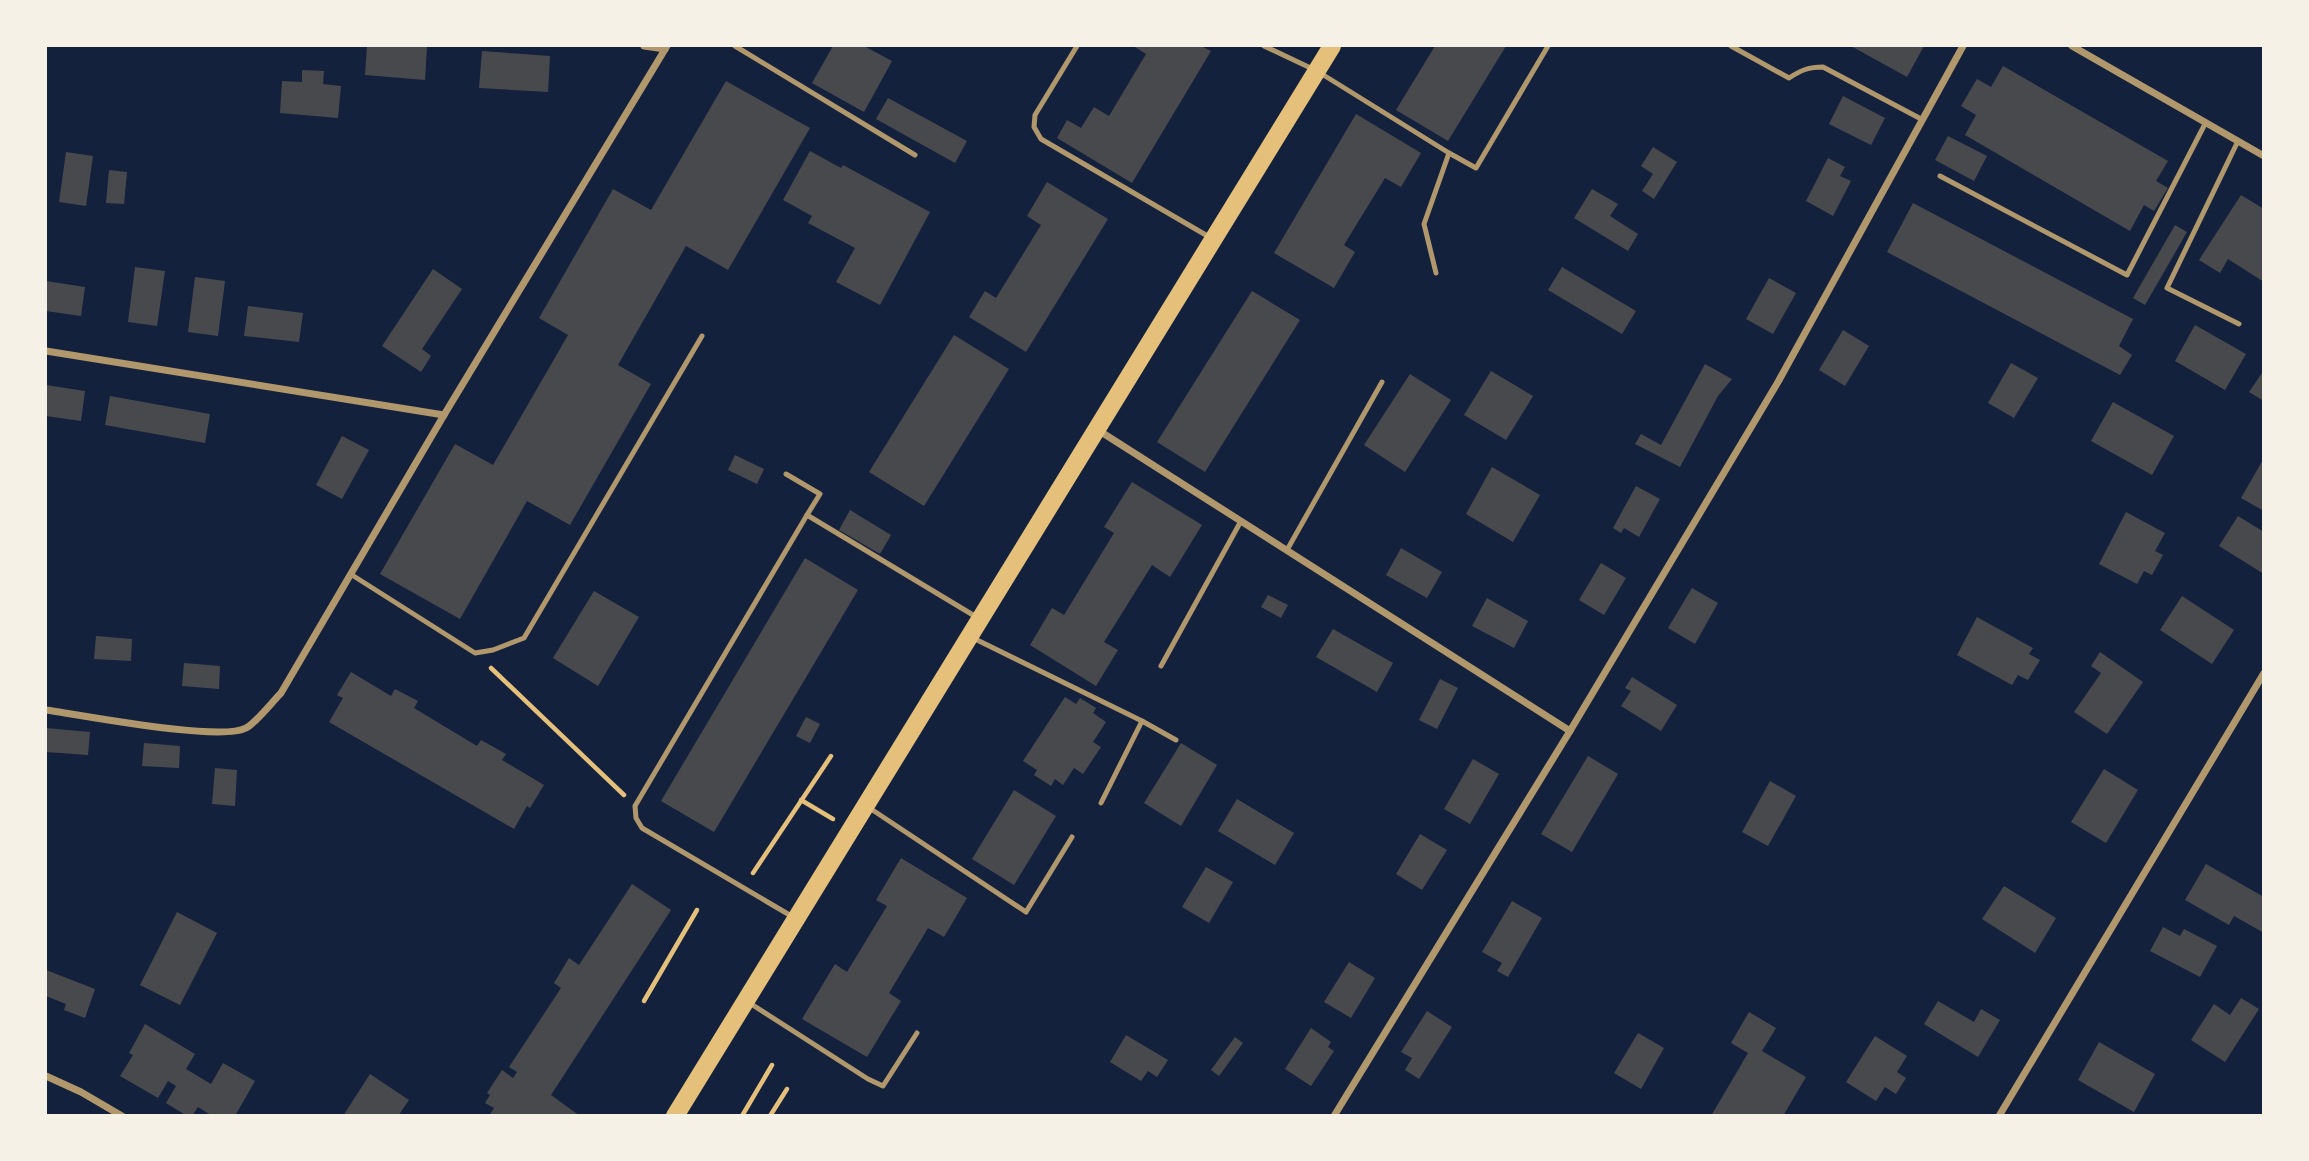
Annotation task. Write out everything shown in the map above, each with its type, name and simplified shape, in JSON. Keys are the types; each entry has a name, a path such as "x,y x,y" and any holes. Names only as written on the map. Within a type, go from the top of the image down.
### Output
{"main road":[{"path":"675,1115 1332,46"}],"street":[{"path":"46,710 214,732 246,728 281,693 444,415 666,47 644,46"},
{"path":"1334,1115 1570,731 1778,382 1963,46"},
{"path":"2071,46 2263,156"},
{"path":"46,351 444,415"},
{"path":"1097,429 1570,731"},
{"path":"1999,1115 2263,673"},
{"path":"46,1076 122,1115"}],"lane":[{"path":"735,46 915,155"},
{"path":"1077,46 1035,115 1034,127 1041,139 1213,240"},
{"path":"1264,46 1317,71 1476,168 1548,46"},
{"path":"1731,46 1790,78 1800,70 1823,67 1923,120"},
{"path":"1940,176 2127,275 2206,122"},
{"path":"2238,141 2167,288 2239,324"},
{"path":"1437,273 1424,224 1449,153"},
{"path":"352,575 475,653 494,650 524,638 702,336"},
{"path":"1287,550 1382,382"},
{"path":"786,474 820,494 635,806 636,818 642,828 796,918"},
{"path":"807,515 980,619"},
{"path":"1161,666 1241,521"},
{"path":"970,636 1176,740"},
{"path":"1101,803 1142,721"},
{"path":"866,805 1026,912 1072,837"},
{"path":"745,1000 883,1086 917,1033"}],"path":[{"path":"475,653 635,806"},
{"path":"743,889 831,756"},
{"path":"801,800 849,828"},
{"path":"644,1000 697,910"},
{"path":"742,1115 772,1065"},
{"path":"770,1115 787,1089"}],"building":[{"path":"367,46 427,47 425,80 365,75"},
{"path":"833,46 864,46 892,61 864,112 812,83"},
{"path":"1136,46 1201,46 1211,51 1132,183 1057,138 1067,120 1081,128 1094,107 1109,116 1146,54"},
{"path":"1435,46 1506,46 1448,141 1396,110"},
{"path":"1851,46 1924,46 1907,77"},
{"path":"482,51 550,56 548,92 479,88"},
{"path":"2003,66 2168,161 2156,181 2168,188 2154,211 2144,205 2130,231 1965,135 1976,115 1961,106 1977,79 1991,87"},
{"path":"302,70 324,71 323,84 341,86 338,118 280,113 282,81 302,82"},
{"path":"726,81 810,128 728,270 686,246 618,365 651,384 570,525 527,501 460,619 380,574 455,444 493,465 568,335 539,318 613,189 651,210"},
{"path":"1843,96 1885,118 1871,145 1829,124"},
{"path":"888,98 967,141 955,163 876,119"},
{"path":"1356,114 1421,153 1401,187 1385,178 1344,245 1355,252 1334,288 1274,253"},
{"path":"1948,136 1987,156 1974,181 1935,160"},
{"path":"1653,147 1677,162 1654,199 1642,191 1653,174 1641,166"},
{"path":"810,151 841,168 843,165 930,212 880,305 836,282 855,248 808,223 812,216 783,200"},
{"path":"66,152 93,156 86,206 59,202"},
{"path":"1828,158 1845,167 1840,176 1851,181 1833,216 1806,201"},
{"path":"109,170 127,172 124,204 106,203"},
{"path":"1047,182 1108,219 1026,352 969,317 985,291 996,298 1041,225 1027,216"},
{"path":"1592,189 1618,204 1610,216 1638,234 1628,251 1574,218"},
{"path":"2241,195 2264,209 2264,282 2228,259 2220,273 2199,260"},
{"path":"1913,203 2133,319 2119,346 2132,355 2120,375 1887,252"},
{"path":"2175,225 2187,232 2145,305 2133,298"},
{"path":"135,267 165,271 157,326 128,322"},
{"path":"1562,267 1636,311 1622,334 1548,290"},
{"path":"433,269 462,289 422,349 431,356 421,372 382,346"},
{"path":"195,277 225,281 218,336 188,332"},
{"path":"1769,278 1796,293 1773,334 1746,319"},
{"path":"46,281 85,287 81,316 46,311"},
{"path":"1252,291 1300,320 1205,472 1157,442"},
{"path":"248,306 303,313 299,342 244,336"},
{"path":"2195,325 2246,354 2225,390 2175,361"},
{"path":"1843,330 1869,346 1845,386 1819,370"},
{"path":"954,335 1009,369 924,506 869,472"},
{"path":"2011,363 2038,378 2014,418 1988,403"},
{"path":"1705,364 1732,379 1718,396 1680,467 1635,444 1641,434 1661,445"},
{"path":"2264,370 2264,401 2249,392"},
{"path":"1491,371 1533,396 1506,440 1464,415"},
{"path":"1410,374 1451,400 1405,472 1364,445"},
{"path":"46,385 85,391 81,421 46,416"},
{"path":"110,396 210,414 205,443 105,425"},
{"path":"2113,402 2174,436 2152,475 2091,441"},
{"path":"342,436 369,450 342,499 316,485"},
{"path":"735,455 764,469 757,484 728,470"},
{"path":"2264,458 2264,511 2241,498"},
{"path":"1492,467 1540,495 1513,542 1466,514"},
{"path":"1132,482 1202,525 1170,577 1152,565 1104,642 1118,650 1096,686 1030,645 1052,608 1064,615 1114,533 1104,527"},
{"path":"1636,486 1660,499 1639,537 1624,528 1621,533 1613,528"},
{"path":"850,510 891,535 880,554 839,530"},
{"path":"2126,512 2165,533 2155,551 2163,555 2152,575 2144,571 2137,584 2099,564"},
{"path":"2238,516 2264,532 2264,574 2219,546"},
{"path":"1401,548 1442,572 1427,598 1386,575"},
{"path":"805,558 858,590 714,832 661,801"},
{"path":"1601,563 1626,578 1604,615 1579,600"},
{"path":"1692,588 1718,603 1695,644 1668,628"},
{"path":"594,591 639,617 598,686 553,658"},
{"path":"1268,595 1288,605 1281,618 1261,607"},
{"path":"2182,596 2234,630 2212,664 2160,630"},
{"path":"1487,598 1528,621 1514,648 1472,626"},
{"path":"1977,617 2033,648 2029,654 2040,660 2028,680 2018,675 2012,685 1957,655"},
{"path":"1333,629 1393,663 1377,692 1316,657"},
{"path":"96,636 132,639 131,661 94,659"},
{"path":"2100,652 2143,682 2107,734 2074,712 2101,673 2091,666"},
{"path":"184,663 220,666 219,689 182,686"},
{"path":"351,672 391,696 395,689 418,701 414,708 477,746 481,740 506,754 502,760 544,785 530,808 527,806 514,829 329,722 343,698 337,695"},
{"path":"1632,677 1677,705 1661,731 1621,706 1631,691 1625,688"},
{"path":"1440,679 1458,688 1437,729 1419,720"},
{"path":"1065,697 1076,704 1080,698 1096,708 1093,713 1106,722 1093,742 1101,747 1083,774 1074,768 1063,785 1055,779 1051,786 1034,775 1037,770 1023,761"},
{"path":"806,717 820,724 810,743 796,736"},
{"path":"46,728 90,732 88,755 46,752"},
{"path":"144,743 180,746 179,768 142,766"},
{"path":"1181,743 1217,765 1181,826 1144,803"},
{"path":"1588,756 1618,774 1572,852 1541,834"},
{"path":"1473,759 1499,774 1470,824 1444,809"},
{"path":"215,768 237,770 235,806 212,804"},
{"path":"2104,769 2138,790 2106,843 2071,822"},
{"path":"1770,781 1796,796 1768,846 1742,832"},
{"path":"1014,790 1056,816 1014,885 972,859"},
{"path":"1237,799 1294,833 1275,865 1218,831"},
{"path":"1420,834 1447,850 1422,890 1396,874"},
{"path":"901,858 967,898 944,937 928,928 889,993 901,1001 867,1057 802,1019 835,964 847,972 887,906 876,900"},
{"path":"2206,864 2264,897 2264,933 2234,916 2229,925 2185,900"},
{"path":"1206,867 1233,882 1209,923 1182,907"},
{"path":"632,884 671,910 551,1095 580,1116 489,1116 494,1108 485,1103 490,1095 487,1093 502,1070 513,1078 517,1072 509,1067 561,988 554,983 569,958 579,965"},
{"path":"2004,886 2056,918 2035,953 1982,919"},
{"path":"1512,901 1542,918 1508,977 1497,971 1502,963 1482,952"},
{"path":"177,912 217,933 180,1005 140,985"},
{"path":"2163,927 2180,936 2184,929 2217,946 2200,977 2150,951"},
{"path":"1349,962 1375,978 1351,1018 1324,1002"},
{"path":"46,970 95,989 85,1018 64,1010 66,1004 46,996"},
{"path":"2241,998 2259,1009 2225,1062 2191,1040 2214,1004 2230,1015"},
{"path":"1938,1001 1974,1022 1981,1009 2000,1020 1978,1057 1924,1024"},
{"path":"1427,1011 1452,1027 1419,1079 1405,1070 1412,1058 1401,1052"},
{"path":"1749,1012 1776,1028 1762,1051 1806,1077 1783,1116 1711,1116 1748,1053 1731,1043"},
{"path":"145,1024 195,1054 186,1069 211,1084 223,1063 255,1081 235,1116 212,1116 198,1107 192,1116 187,1116 166,1103 176,1086 168,1081 158,1098 120,1076 133,1055 129,1053"},
{"path":"1311,1028 1331,1042 1328,1047 1334,1051 1311,1086 1285,1069"},
{"path":"1638,1033 1664,1048 1641,1089 1614,1073"},
{"path":"1126,1035 1168,1060 1157,1077 1148,1071 1141,1081 1110,1062"},
{"path":"1875,1036 1907,1056 1897,1072 1906,1078 1896,1094 1885,1087 1876,1101 1846,1082"},
{"path":"1235,1037 1243,1043 1219,1076 1211,1070"},
{"path":"2099,1042 2155,1074 2134,1112 2078,1080"},
{"path":"370,1074 409,1100 398,1116 343,1116"}]}
